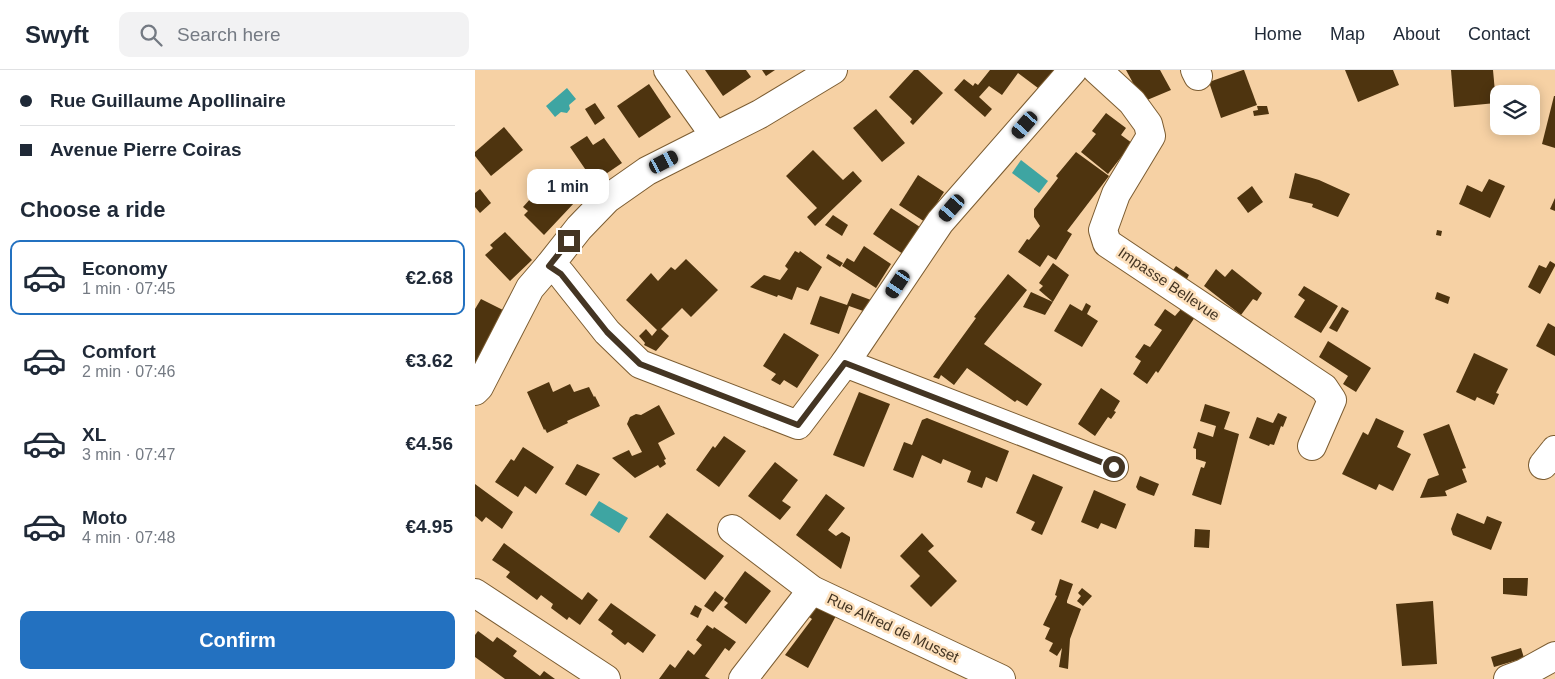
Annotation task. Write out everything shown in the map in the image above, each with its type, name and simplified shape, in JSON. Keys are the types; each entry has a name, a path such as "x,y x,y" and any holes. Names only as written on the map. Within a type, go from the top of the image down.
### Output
{"street":[{"path":"668,70 715,136"},
{"path":"475,391 479,387 530,288 579,228 607,199 647,171 760,114 833,70"},
{"path":"549,266 561,274 607,332 640,364 798,425 845,363 940,222 1073,70"},
{"name":"Impasse Bellevue","path":"1097,70 1132,102 1148,124 1151,136 1116,194 1103,230 1107,243 1324,388 1331,400 1312,446"},
{"path":"845,363 1114,467"},
{"name":"Rue Alfred de Musset","path":"731,528 812,590 1001,679"},
{"name":"Rue Alfred de Musset","path":"743,679 812,590"},
{"path":"475,593 606,679"},
{"path":"1508,679 1524,674 1555,656"}],"water":[{"path":"567,88 576,99 569,105 570,109 567,113 561,112 555,117 546,106"},
{"path":"1021,160 1048,181 1039,193 1012,173"},
{"path":"599,501 628,518 619,533 590,515"}],"building":[{"path":"705,70 746,70 751,77 723,96"},
{"path":"762,70 775,70 766,76"},
{"path":"914,70 918,70 943,93 913,125 910,122 912,119 889,97"},
{"path":"990,70 1058,70 1042,91 1018,73 1002,95 989,86 979,97 992,109 985,117 954,90 964,79 973,86 975,83 978,85"},
{"path":"1126,70 1160,70 1171,90 1140,103 1139,94"},
{"path":"1244,70 1257,105 1221,118 1209,82"},
{"path":"1345,70 1393,70 1399,85 1358,102"},
{"path":"1451,70 1493,70 1494,85 1490,85 1490,104 1454,107"},
{"path":"649,84 671,117 639,138 617,106"},
{"path":"1555,96 1555,148 1542,144"},
{"path":"595,103 605,118 595,125 585,109"},
{"path":"1257,106 1267,106 1269,114 1254,116 1253,111 1258,110"},
{"path":"876,109 905,143 882,162 853,128"},
{"path":"1106,113 1126,128 1121,135 1132,143 1108,174 1081,152 1096,134 1092,131"},
{"path":"504,127 523,150 491,176 475,156 475,152"},
{"path":"587,136 593,145 604,138 622,163 594,182 570,147"},
{"path":"813,150 843,180 853,171 862,181 815,226 807,217 817,208 786,176"},
{"path":"1076,152 1109,176 1067,231 1072,234 1056,260 1048,255 1040,267 1018,252 1027,239 1029,240 1040,226 1034,217 1034,209 1058,178 1056,176"},
{"path":"1295,173 1319,180 1350,194 1338,217 1312,207 1313,204 1289,198"},
{"path":"918,175 944,192 925,222 899,205"},
{"path":"1489,179 1505,186 1490,218 1459,204 1467,185 1482,192"},
{"path":"555,183 575,202 544,235 524,215 528,211 523,207 532,197 537,202"},
{"path":"1252,186 1263,202 1248,213 1237,198"},
{"path":"480,189 491,203 480,213 475,207 475,193"},
{"path":"1555,198 1555,211 1550,209"},
{"path":"891,208 920,227 903,254 873,234"},
{"path":"833,215 848,225 842,236 825,225"},
{"path":"1437,230 1442,231 1441,236 1436,235"},
{"path":"505,232 532,260 510,281 485,255 493,248 490,245"},
{"path":"864,246 891,264 876,288 842,266 847,258 854,262"},
{"path":"795,251 799,253 800,251 822,267 808,291 797,287 792,300 778,295 777,297 750,287 764,275 780,280 788,269 785,266"},
{"path":"828,254 843,263 840,267 826,258"},
{"path":"686,259 718,290 691,317 682,308 661,329 669,336 656,351 644,345 645,343 639,336 646,329 652,336 657,330 626,300 651,273 658,281 671,267 675,270"},
{"path":"1550,261 1555,266 1540,294 1528,287 1539,265 1546,268"},
{"path":"1053,263 1069,275 1053,302 1039,290 1043,286 1039,283"},
{"path":"1176,266 1189,275 1181,290 1166,280"},
{"path":"1216,269 1225,277 1232,269 1262,293 1257,301 1253,299 1241,315 1204,286"},
{"path":"1008,274 1027,290 984,344 1042,384 1027,406 1017,400 1015,402 967,368 954,385 941,375 939,379 933,377 976,318 974,317"},
{"path":"1304,286 1338,306 1321,333 1294,317 1305,300 1298,295"},
{"path":"1031,292 1053,302 1045,315 1023,307"},
{"path":"1437,292 1450,297 1448,304 1435,299"},
{"path":"852,293 871,300 866,312 849,306 839,334 810,324 820,296 847,305"},
{"path":"481,299 503,310 498,319 501,321 475,368 475,309"},
{"path":"1086,303 1091,306 1087,314 1098,321 1082,347 1054,331 1070,304 1082,311"},
{"path":"1342,307 1349,311 1337,332 1329,328"},
{"path":"1182,308 1195,317 1158,373 1156,371 1147,384 1133,374 1141,361 1135,357 1144,344 1150,347 1162,330 1154,325 1165,309 1175,316"},
{"path":"1548,323 1555,327 1555,356 1536,346"},
{"path":"784,333 819,355 797,388 784,380 780,385 771,380 776,374 763,366"},
{"path":"1328,341 1371,368 1356,392 1343,384 1348,376 1319,357"},
{"path":"1474,353 1508,369 1496,393 1499,394 1494,405 1477,397 1475,401 1456,392"},
{"path":"549,382 553,392 570,384 574,392 589,387 600,406 567,421 568,423 547,433 527,392"},
{"path":"1101,388 1120,401 1111,419 1108,417 1095,436 1078,424"},
{"path":"859,392 890,404 864,467 833,455"},
{"path":"1205,404 1230,412 1224,429 1239,434 1221,505 1192,495 1201,467 1204,468 1206,462 1196,459 1196,449 1193,448 1198,432 1213,437 1216,426 1200,421"},
{"path":"659,405 675,434 658,443 666,459 664,460 666,464 660,468 658,465 635,478 612,458 629,450 632,456 642,452 627,424 630,417 636,414 641,415"},
{"path":"1278,413 1287,417 1283,427 1281,426 1274,445 1270,444 1269,446 1249,438 1257,417 1273,423"},
{"path":"927,418 1009,451 997,482 986,477 982,488 967,482 971,471 943,459 941,464 922,455 913,478 893,470 904,442 912,445 922,420"},
{"path":"1376,418 1404,431 1397,447 1411,454 1393,491 1379,484 1376,490 1342,474 1363,432 1368,435"},
{"path":"1449,424 1466,468 1462,469 1467,482 1445,491 1447,496 1420,498 1428,479 1439,475 1423,434"},
{"path":"724,436 746,451 719,487 696,470 713,446 715,448"},
{"path":"523,447 554,467 536,494 525,486 518,497 495,482 511,459 514,461"},
{"path":"775,462 798,480 782,501 791,507 780,520 748,496"},
{"path":"577,464 600,474 586,496 565,484"},
{"path":"1033,474 1063,487 1042,535 1031,530 1035,522 1016,513"},
{"path":"1140,476 1159,484 1154,496 1138,490 1136,487"},
{"path":"475,484 513,512 502,529 486,517 482,522 475,516"},
{"path":"1094,490 1126,504 1116,529 1101,523 1098,529 1081,522"},
{"path":"826,494 845,508 828,530 836,536 842,532 850,537 841,569 796,535"},
{"path":"667,513 724,556 705,580 649,537"},
{"path":"1457,513 1484,524 1487,516 1502,522 1491,550 1453,535 1451,529"},
{"path":"1195,529 1210,530 1209,548 1194,547"},
{"path":"922,533 934,546 928,551 957,581 931,607 910,586 920,576 900,556"},
{"path":"504,543 582,600 588,592 598,600 580,625 569,617 567,620 551,608 553,604 541,595 537,600 506,577 510,572 492,560"},
{"path":"745,571 771,591 746,624 724,607 728,603 724,600"},
{"path":"1503,578 1528,578 1527,596 1503,594"},
{"path":"1060,579 1073,584 1067,603 1081,609 1070,639 1068,669 1059,667 1062,648 1057,656 1049,651 1053,643 1045,639 1050,628 1043,625 1057,596 1055,595"},
{"path":"1082,588 1092,596 1083,606 1077,601 1081,596 1078,593"},
{"path":"715,591 724,598 713,612 704,606"},
{"path":"1433,601 1437,664 1402,666 1396,604"},
{"path":"611,603 656,635 643,653 628,642 625,645 611,634 613,631 598,620"},
{"path":"809,603 837,614 808,668 785,655 812,619 800,610"},
{"path":"695,605 702,609 698,618 690,614"},
{"path":"707,625 713,629 714,627 736,642 729,651 725,648 705,676 710,679 659,679 670,664 675,668 688,650 694,655 702,645 696,640"},
{"path":"478,631 493,642 497,637 517,651 513,656 540,676 544,671 555,679 505,679 475,657 475,635"},
{"path":"1521,648 1524,658 1494,667 1491,657"}],"route":[{"path":"569,241 549,266 561,274 607,332 640,364 798,425 845,363 1114,467"}]}
